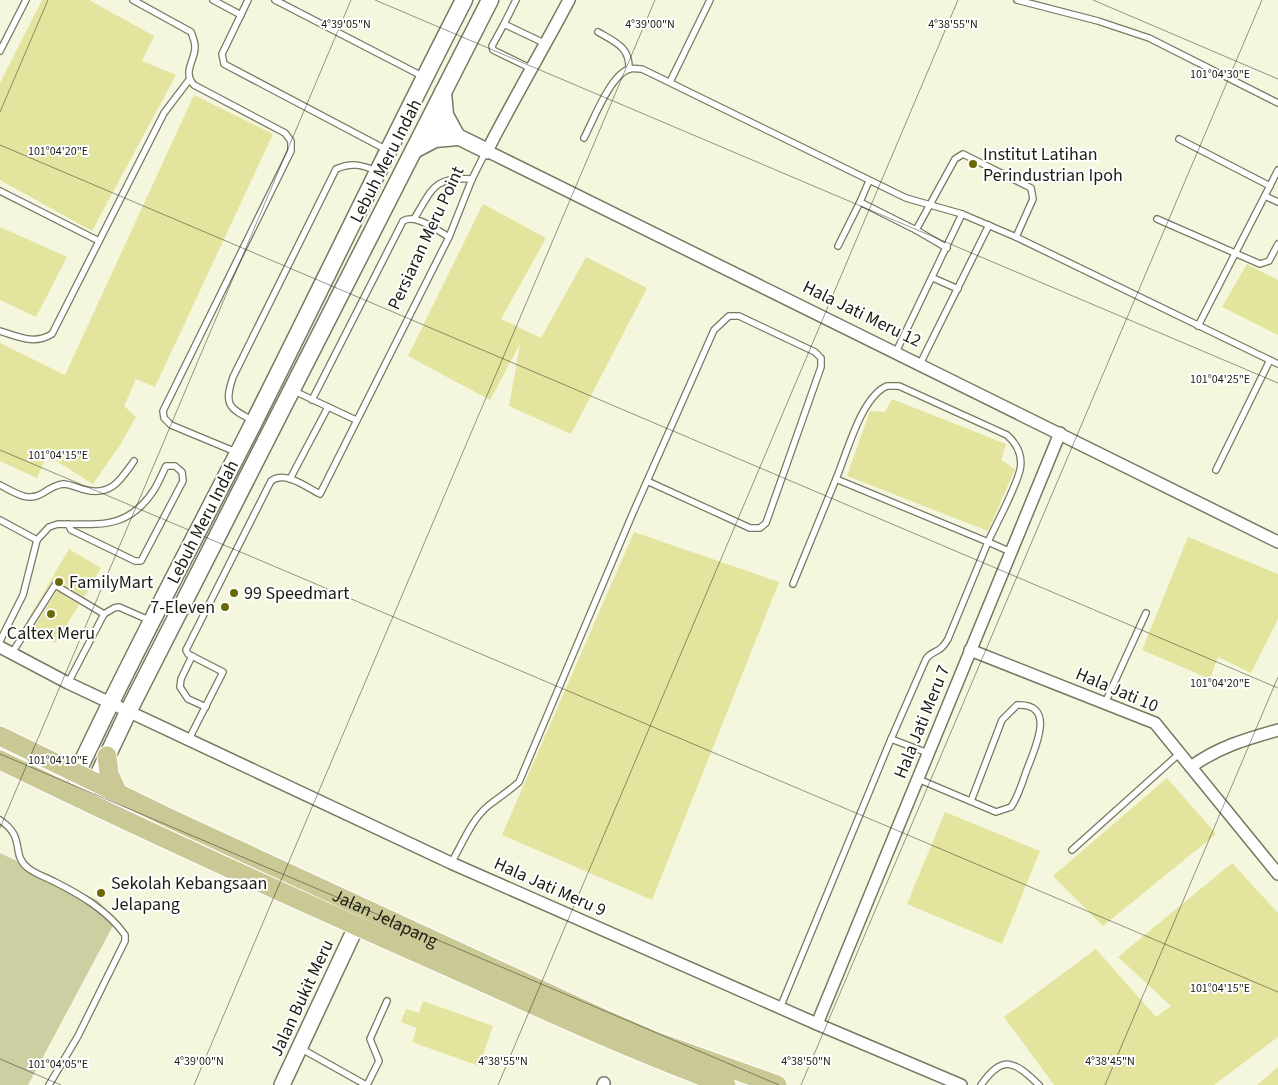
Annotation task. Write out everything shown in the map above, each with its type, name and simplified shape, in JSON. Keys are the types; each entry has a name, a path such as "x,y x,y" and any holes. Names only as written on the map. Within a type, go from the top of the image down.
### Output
{"main road":[{"name":"Lebuh Meru Indah","path":"79,799 77,773 110,702 238,453 386,152 464,0"},
{"name":"Lebuh Meru Indah","path":"79,799 95,782 129,710 490,0"},
{"path":"428,122 422,114 421,102 446,36"},
{"path":"414,150 435,139 457,137 445,115 443,92"},
{"path":"386,152 411,125 422,121 428,122"},
{"name":"Jalan Jelapang","path":"0,736 322,889 657,1042 777,1085"},
{"path":"107,756 109,774 118,793"},
{"name":"Jalan Jelapang","path":"0,760 79,799 356,927 658,1060 726,1085"},
{"path":"322,889 349,908 356,927 375,921 402,925"}],"street":[{"name":"Persiaran Meru Point","path":"487,151 530,68 546,44 569,0"},
{"name":"Hala Jati Meru 12","path":"428,122 1278,542"},
{"name":"Hala Jati Meru 7","path":"818,1024 1060,433"},
{"name":"Hala Jati Meru 9","path":"0,647 68,683 129,710 451,863 780,1008 961,1085"},
{"name":"Hala Jati 10","path":"970,650 1155,723 1276,869"},
{"path":"1191,767 1215,751 1229,745 1278,730"},
{"name":"Jalan Bukit Meru","path":"282,1085 356,927"}],"lane":[{"path":"0,51 26,0"},
{"path":"133,0 191,32 195,48 188,71 190,80 194,85 285,134 291,141 290,151 163,411 164,418 171,424 238,453"},
{"path":"213,0 241,15"},
{"path":"248,0 222,54 224,64 386,152"},
{"path":"275,0 424,77"},
{"path":"516,0 492,46 493,50 530,68"},
{"path":"670,82 710,0"},
{"path":"1017,0 1098,21 1149,38 1278,103"},
{"path":"504,24 546,44"},
{"path":"598,32 625,48 630,59 629,69"},
{"path":"584,138 610,88 620,75 629,69 642,69 869,181 906,198 962,214 1016,237 1278,364"},
{"path":"0,331 32,341 42,340 52,334 164,113 190,80"},
{"path":"1179,139 1270,186"},
{"name":"Persiaran Meru Point","path":"290,479 320,494 450,237 472,179 487,151"},
{"path":"916,230 955,159 960,154 968,155 1031,188 1033,200 1016,237"},
{"path":"254,421 232,410 230,406 228,392 241,359 336,169 346,164 359,164 377,171"},
{"path":"1198,326 1278,170"},
{"path":"414,219 435,186 449,178 472,179"},
{"path":"838,246 869,181"},
{"path":"0,191 99,242"},
{"path":"1265,196 1278,202"},
{"path":"860,202 947,248"},
{"path":"896,352 962,214"},
{"path":"312,400 403,221 408,218 414,219 450,237"},
{"path":"1157,219 1234,254 1264,264 1269,261 1278,244"},
{"path":"920,364 989,225"},
{"path":"933,278 958,290"},
{"path":"451,863 476,820 487,807 505,796 519,782 647,481 714,330 720,322 729,316 739,316 815,352 821,358 822,367 789,459 766,523 760,528 750,528 647,481"},
{"path":"1216,470 1270,360"},
{"path":"780,1008 926,659 929,655 942,650 948,639 1020,470 1019,452 1014,441 1006,435 899,386 881,388 866,405 793,584"},
{"path":"292,390 356,420"},
{"path":"190,739 223,671 187,654 186,650 271,481 277,476 290,479 328,407"},
{"path":"0,485 27,498 39,496 52,486 65,484 88,491 102,491 116,486 134,461"},
{"path":"0,641 23,595 37,540 49,527 58,524 118,522 143,504 154,490 166,466 175,466 182,472 183,481 141,562 135,561 71,530 68,524"},
{"path":"836,479 1011,552"},
{"path":"0,520 37,540"},
{"path":"12,653 56,585 104,614"},
{"path":"68,683 104,614 120,607 152,621"},
{"path":"1106,703 1146,613"},
{"path":"192,656 180,687 188,699 206,707"},
{"path":"918,779 996,812 1011,807 1037,742 1041,721 1035,708 1028,704 1017,705 1002,720 971,801"},
{"path":"891,739 928,753"},
{"path":"1072,850 1180,753"},
{"path":"0,820 14,831 18,841 18,851 27,868 70,889 98,907 125,935 125,941 78,1036 49,1085"},
{"path":"300,1048 366,1085 378,1061 378,1055 370,1039 387,1001"},
{"path":"981,1085 998,1065 1007,1063 1014,1064 1039,1085"}],"green space":[{"path":"0,853 97,900 116,920 28,1085 0,1085"}],"building":[{"path":"42,0 89,0 154,36 142,61 176,75 92,231 0,180 0,83"},
{"path":"194,95 273,134 155,387 136,379 124,406 136,417 120,445 93,484 47,455 37,478 0,461 0,343 65,375"},
{"path":"483,204 546,238 501,319 541,338 586,257 647,288 571,434 509,406 520,344 490,400 408,356"},
{"path":"0,227 67,257 36,317 0,300"},
{"path":"1247,264 1278,280 1278,335 1222,307"},
{"path":"892,399 1006,444 1001,460 1015,469 988,531 847,476 870,411 885,412"},
{"path":"634,532 779,582 652,900 502,835"},
{"path":"1188,537 1278,574 1278,619 1251,673 1218,657 1210,679 1142,650"},
{"path":"69,549 101,568 84,597 57,581 52,581 25,624"},
{"name":"Caltex Meru","path":"57,591 79,605 55,643 33,629"},
{"path":"1167,778 1216,834 1103,926 1053,876"},
{"path":"945,812 1040,851 1002,944 907,904"},
{"path":"1232,863 1278,913 1278,1037 1214,1085 1054,1085 1004,1017 1096,949 1156,1017 1171,1006 1118,957"},
{"path":"423,1001 493,1026 479,1066 412,1042 417,1028 401,1022 406,1009 419,1013"},
{"path":"1278,1067 1278,1085 1257,1085"}],"place":[{"name":"Institut Latihan Perindustrian Ipoh","path":"973,164"},
{"name":"FamilyMart","path":"59,582"},
{"name":"99 Speedmart","path":"234,593"},
{"name":"7-Eleven","path":"225,607"},
{"name":"Caltex Meru","path":"51,614"},
{"name":"Sekolah Kebangsaan Jelapang","path":"101,893"}]}
